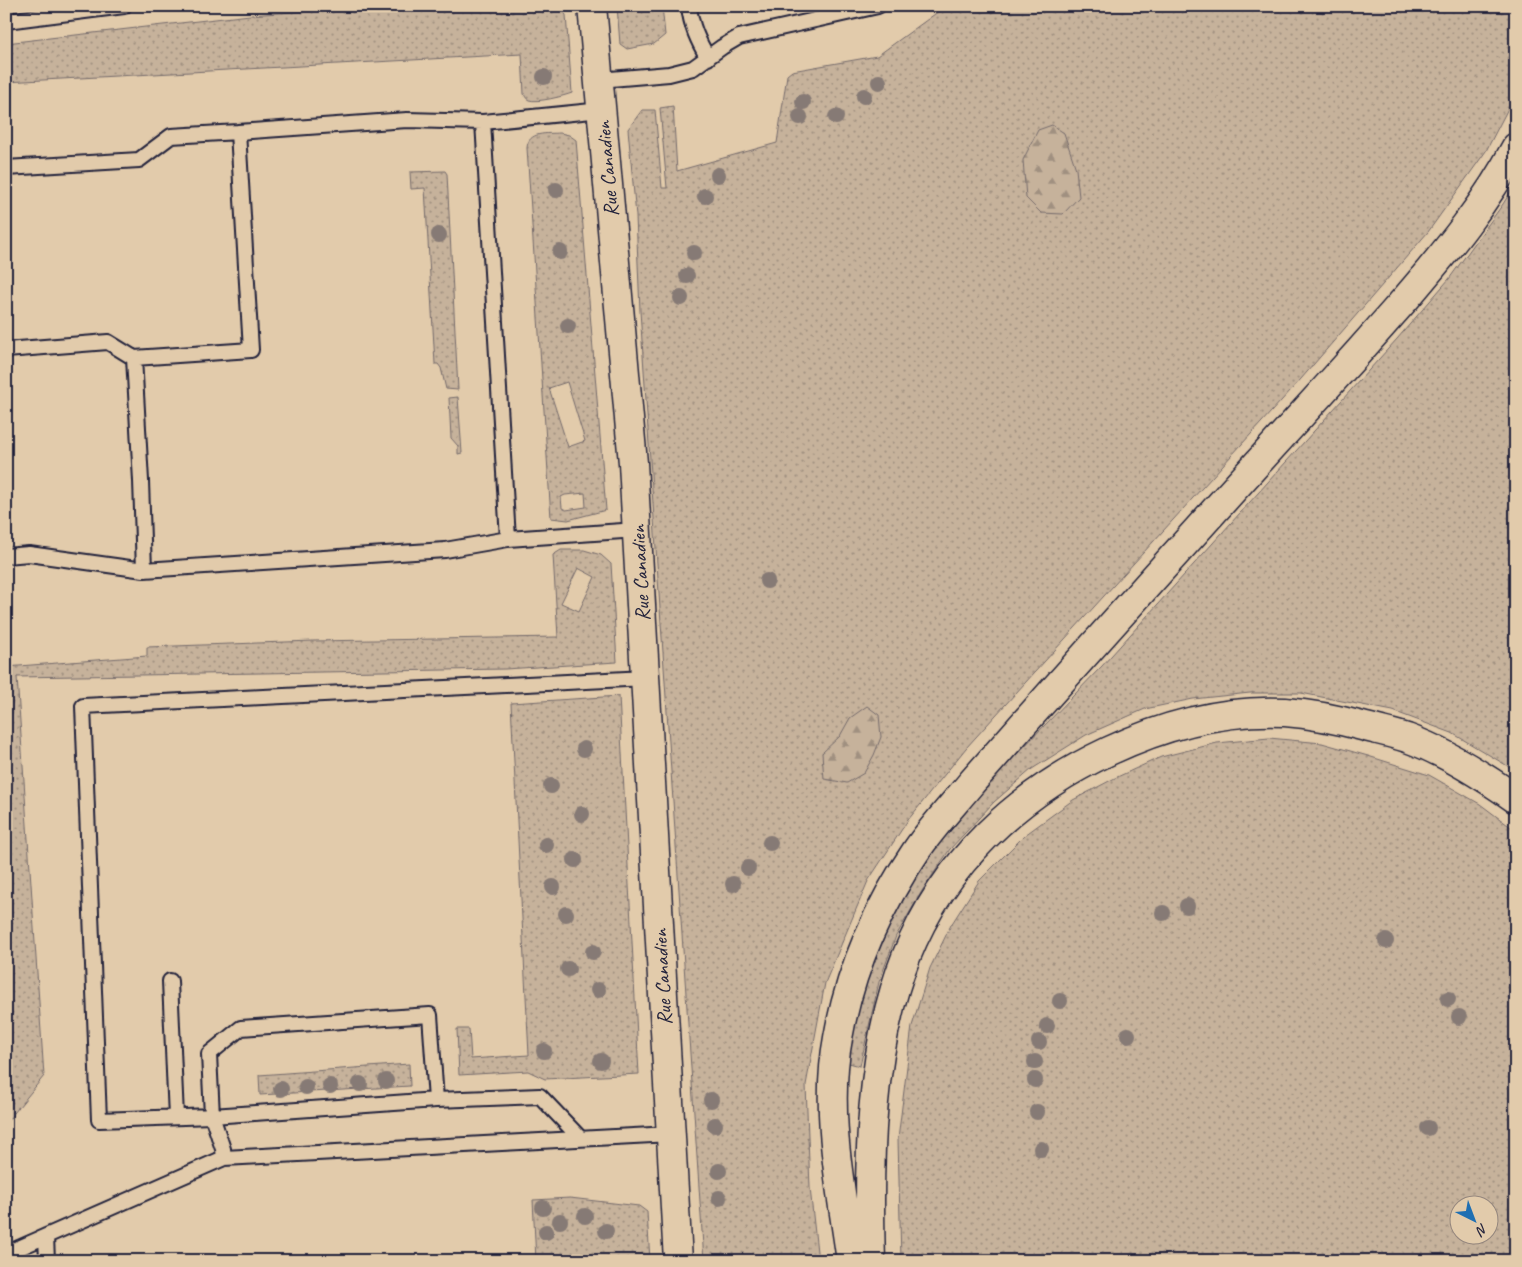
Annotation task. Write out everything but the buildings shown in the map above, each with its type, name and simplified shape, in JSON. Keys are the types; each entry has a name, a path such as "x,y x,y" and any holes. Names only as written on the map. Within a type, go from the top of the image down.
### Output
{"main road":[{"name":"Rue Canadien","path":"592,6 633,463 678,1261"},
{"path":"851,1261 834,1129 834,1075 837,1040 844,1007 866,942 895,886 917,850 1018,730 1218,506 1360,351 1421,280 1457,237 1483,201 1516,147"},
{"path":"871,1261 871,1158 876,1091 887,1023 903,965 920,928 950,877 974,847 1003,818 1033,795 1065,773 1128,742 1162,729 1192,720 1219,715 1283,712 1315,715 1345,721 1407,738 1467,766 1516,798"}],"lane":[{"path":"6,21 77,9 124,6"},
{"path":"689,6 694,32 708,58"},
{"path":"599,80 669,74 692,68 739,37 878,6"},
{"path":"6,168 139,160 171,136 407,120 483,122 602,110"},
{"path":"483,122 508,538"},
{"path":"6,350 108,342 134,358 251,350 238,132"},
{"path":"134,358 144,570"},
{"path":"6,556 30,554 144,570 445,550 508,538 637,530"},
{"path":"580,1138 540,1096 436,1100 212,1116 99,1120 83,706 646,678"},
{"path":"170,981 176,1117"},
{"path":"224,1158 223,1149 212,1116 209,1054 241,1028 430,1015 436,1100"},
{"path":"6,1252 224,1158 671,1134"},
{"path":"46,1236 47,1261"}],"green space":[{"path":"380,6 559,6 566,15 572,93 544,100 533,101 527,99 524,94 522,54 6,82 6,43 250,15"},
{"path":"617,6 662,6 665,35 654,44 627,49 620,44"},
{"path":"946,6 1516,6 1516,93 1486,151 1428,232 1301,379 966,748 908,820 868,881 825,983 806,1085 810,1188 818,1261 704,1261 640,311 636,216 628,129 642,110 655,110 662,188 667,188 660,108 673,106 677,171 777,143 787,75 792,71 877,56"},
{"path":"1052,125 1064,133 1076,169 1079,197 1063,214 1041,213 1026,198 1023,160 1038,130"},
{"path":"560,133 569,135 576,140 606,510 568,520 551,518 527,148 528,143 534,136","holes":["567,382 585,441 568,447 549,388","585,493 586,507 566,510 562,508 561,497"]},
{"path":"445,171 447,174 458,390 446,389 441,368 438,364 435,364 425,188 411,189 410,172"},
{"path":"1516,183 1516,773 1452,733 1393,711 1301,693 1250,693 1193,699 1145,709 1086,735 1032,769 994,802 950,849 922,891 896,936 879,982 860,1066 849,1063 851,1040 860,1000 878,948 898,902 927,857 988,784 1102,666 1397,339 1449,279"},
{"path":"458,397 462,453 458,454 458,446 451,438 449,398"},
{"path":"561,550 584,550 601,555 611,564 617,662 505,669 17,677 44,1076 6,1123 6,667 147,656 147,647 313,641 558,637 553,555","holes":["578,568 595,577 579,611 561,603"]},
{"path":"619,696 639,1074 545,1079 528,1071 459,1075 457,1029 469,1029 471,1059 529,1055 511,703"},
{"path":"867,706 879,715 881,737 864,773 847,783 824,779 822,753 840,736 850,718"},
{"path":"1269,738 1322,743 1429,775 1480,804 1516,831 1516,1261 901,1261 898,1139 912,1026 930,968 951,925 979,881 1025,835 1073,800 1161,757 1217,743"},
{"path":"409,1064 410,1086 260,1095 259,1075"},
{"path":"570,1198 639,1206 647,1212 650,1261 536,1261 533,1200"}]}
